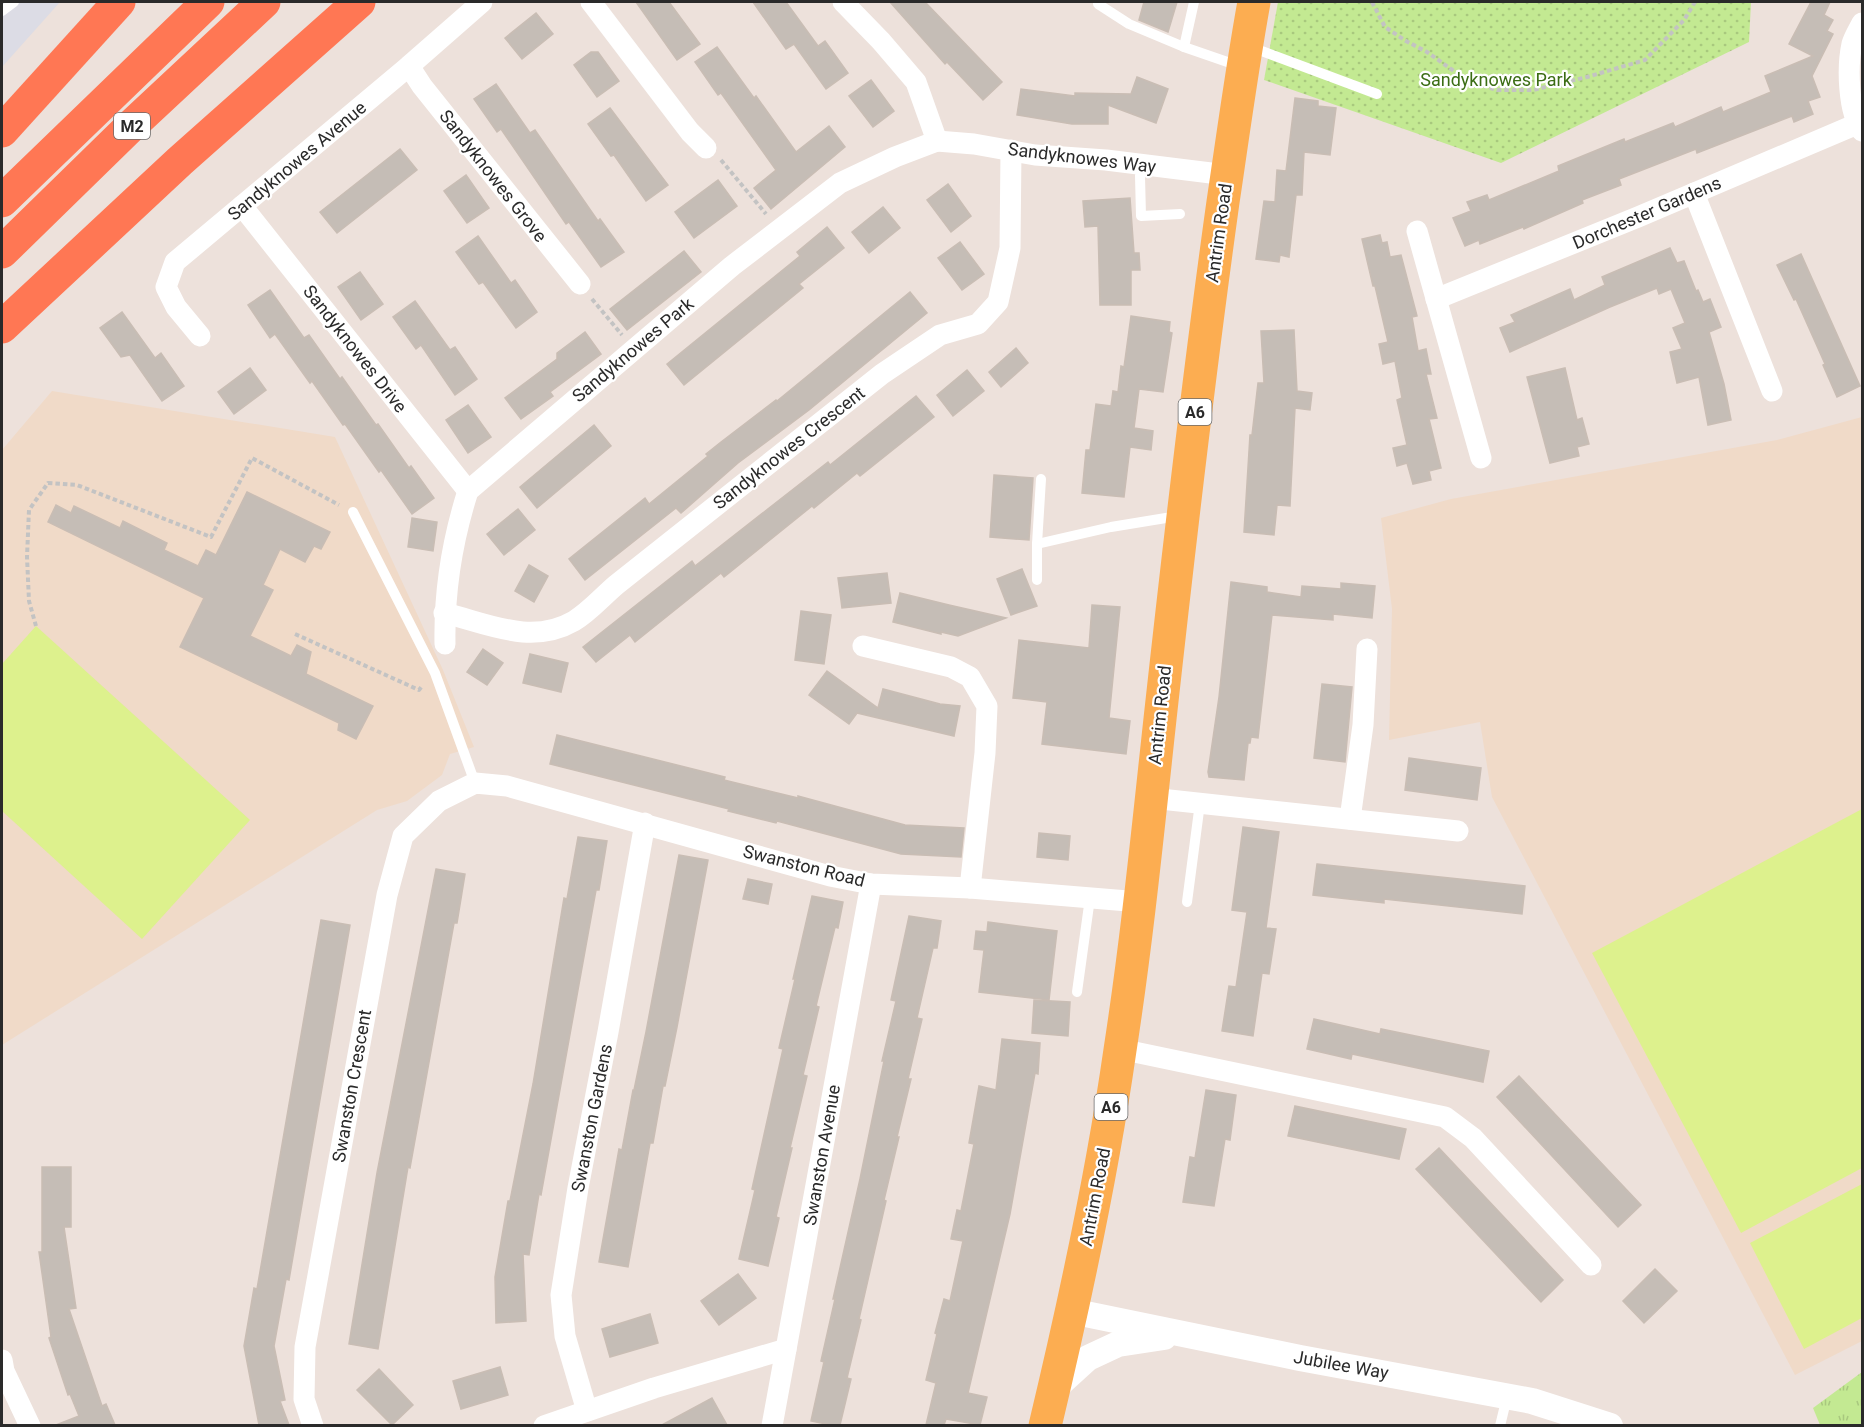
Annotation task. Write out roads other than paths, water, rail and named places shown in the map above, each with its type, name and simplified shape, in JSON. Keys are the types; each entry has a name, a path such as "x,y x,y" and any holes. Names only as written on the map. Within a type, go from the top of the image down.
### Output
{"highway":[{"path":"2,131 119,2"},
{"name":"M2","path":"2,201 208,2"},
{"name":"M2","path":"2,252 130,127 264,2"},
{"path":"2,327 180,161 359,2"}],"main road":[{"name":"Antrim Road","path":"1045,1425 1100,1178 1120,1049 1140,902 1182,515 1227,175 1254,2"}],"street":[{"name":"Sandyknowes Avenue","path":"200,336 176,307 166,287 175,262 482,2"},
{"path":"591,2 690,132 706,148"},
{"path":"843,2 916,82 937,141"},
{"path":"1860,128 1848,75 1852,42 1863,22"},
{"name":"Sandyknowes Grove","path":"409,66 429,95 580,284"},
{"name":"Dorchester Gardens","path":"1436,299 1694,193 1860,128"},
{"name":"Sandyknowes Way","path":"937,141 1227,175"},
{"name":"Sandyknowes Park","path":"468,491 732,266 840,183 895,157 937,141"},
{"name":"Sandyknowes Crescent","path":"444,613 512,632 549,632 574,621 616,585 882,374 940,334 978,324 998,302 1010,248 1011,150"},
{"path":"1694,193 1772,391"},
{"name":"Sandyknowes Drive","path":"242,206 468,491"},
{"path":"1417,231 1481,458"},
{"path":"445,644 444,613 457,526 468,491"},
{"path":"863,646 951,667 970,677 987,706 985,753 970,888"},
{"path":"1350,819 1363,724 1367,649"},
{"name":"Swanston Road","path":"475,783 507,786 830,876 871,884 970,888 1140,902"},
{"name":"Swanston Crescent","path":"313,1425 304,1399 304,1347 387,895 403,836 439,801 475,783"},
{"path":"1151,798 1458,831"},
{"name":"Swanston Gardens","path":"587,1411 565,1336 561,1295 645,823"},
{"name":"Swanston Avenue","path":"772,1425 871,884"},
{"path":"1120,1049 1445,1117 1473,1138 1591,1265"},
{"name":"Jubilee Way","path":"1071,1311 1532,1401 1610,1425"},
{"path":"1054,1389 1088,1358 1118,1344 1182,1334"},
{"path":"544,1425 654,1388 786,1349"},
{"path":"2,1360 4,1371 30,1425"}],"lane":[{"path":"2,11 14,2"},
{"path":"1098,2 1129,24 1184,47 1244,56 1377,94"},
{"path":"1184,47 1194,2"},
{"path":"1142,165 1141,216 1180,214"},
{"path":"1037,580 1041,479"},
{"path":"353,512 435,673 475,783"},
{"path":"1037,544 1111,527 1182,515"},
{"path":"1186,902 1200,803"},
{"path":"1077,992 1090,898"},
{"path":"1500,1425 1508,1396"}]}
